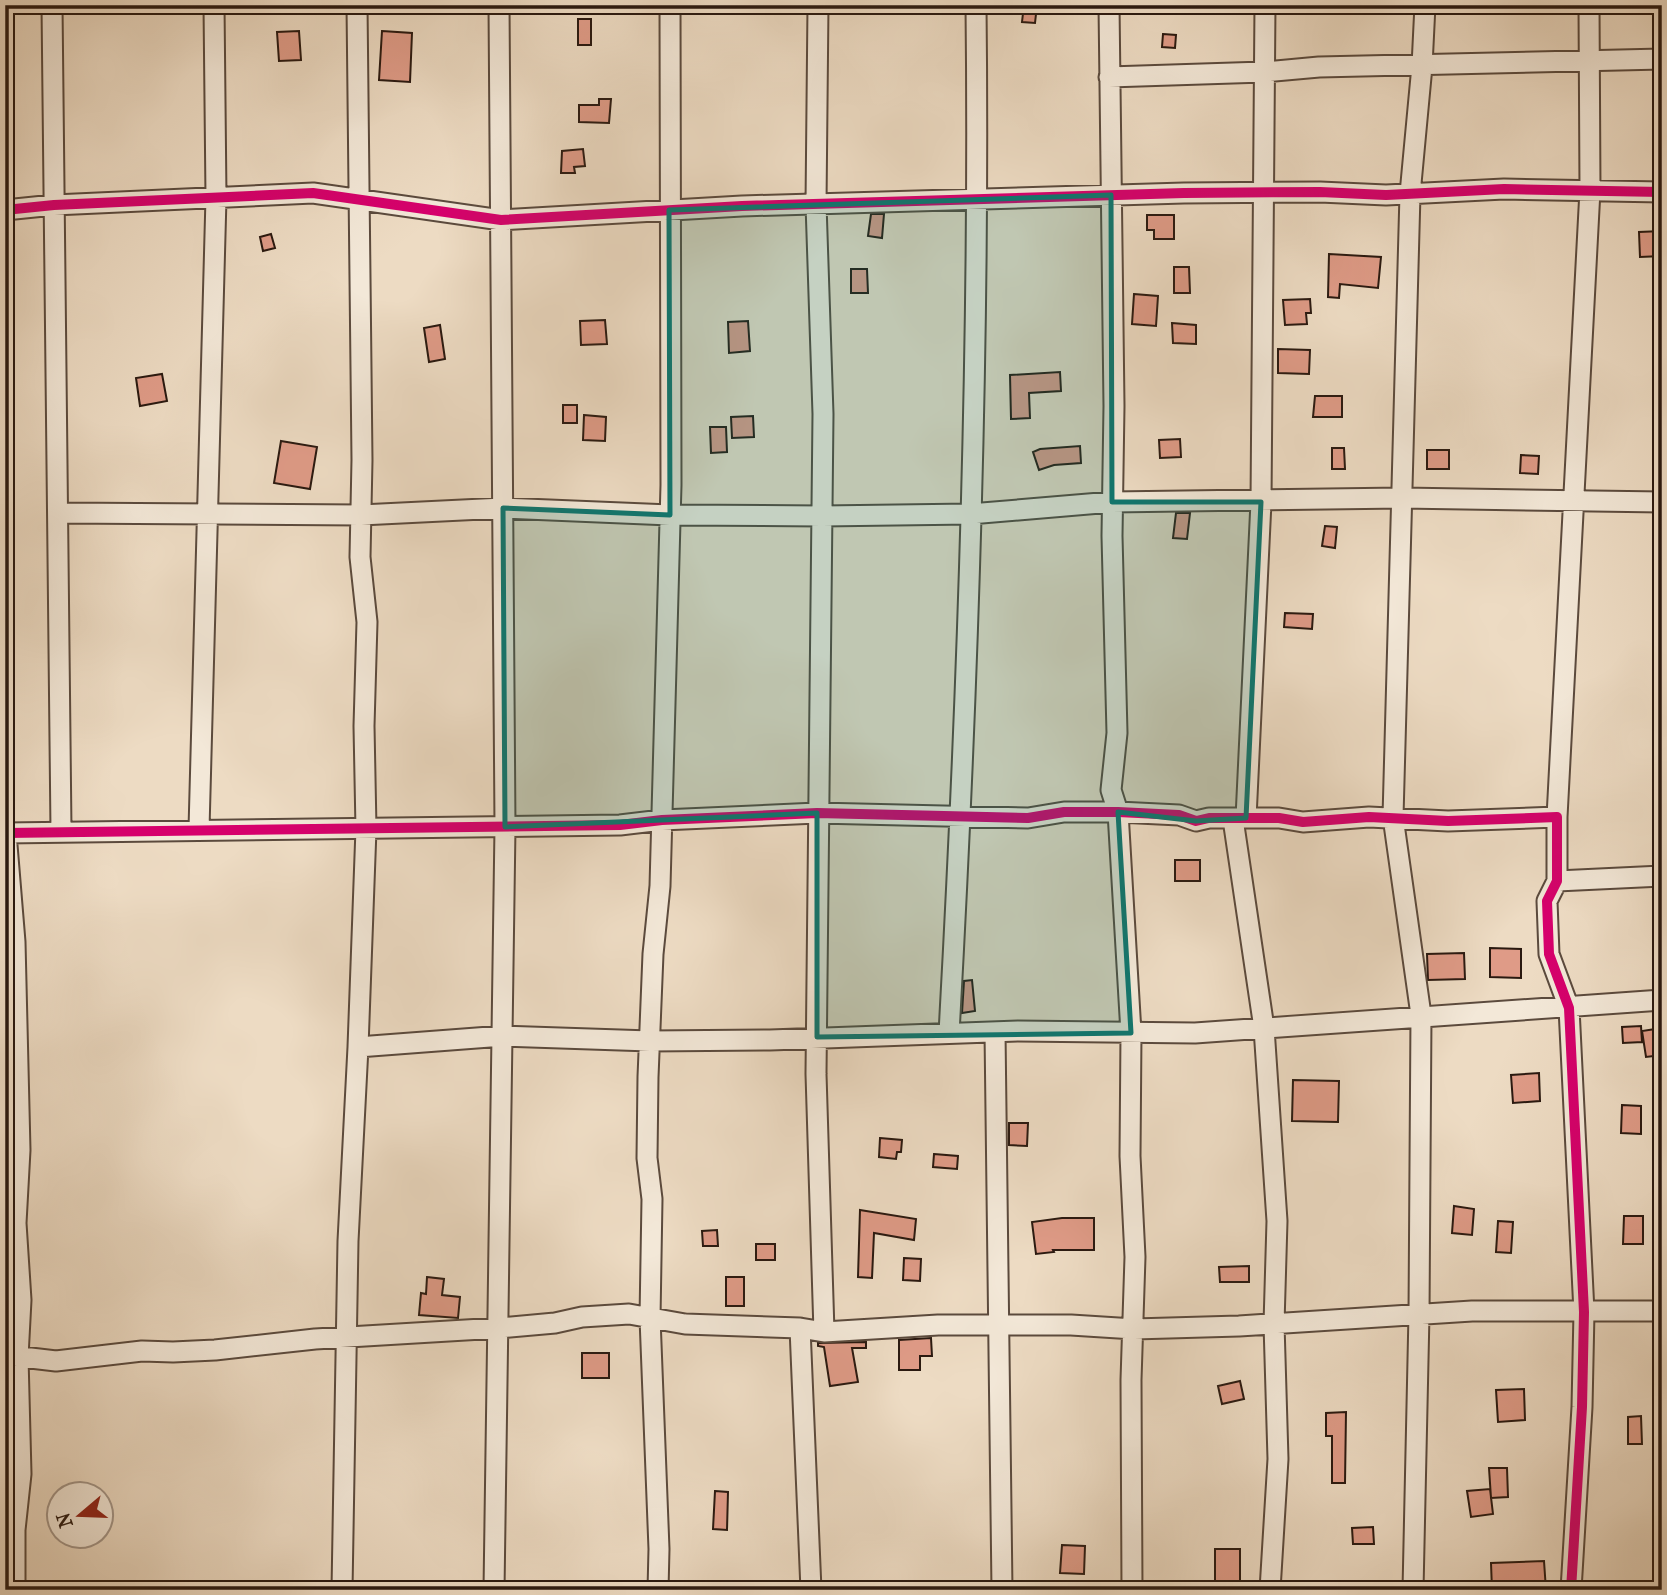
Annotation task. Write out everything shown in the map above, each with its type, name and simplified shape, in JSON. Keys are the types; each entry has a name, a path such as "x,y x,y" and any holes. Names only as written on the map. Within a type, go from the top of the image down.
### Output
{"street":[{"path":"52,5 61,831"},
{"path":"199,829 216,198 214,5"},
{"path":"342,1590 348,1241 366,829 364,726 367,622 360,557 357,5"},
{"path":"494,1590 505,827 499,5"},
{"path":"659,1590 650,1318 652,1199 648,1158 653,954 660,886 670,515 670,5"},
{"path":"818,5 816,204 823,414 817,813 817,1037 824,1332"},
{"path":"949,1033 961,817 970,514 978,200 976,5"},
{"path":"1109,5 1114,406 1112,502 1117,733 1111,790 1118,812 1131,1033 1130,1156 1134,1218 1132,1590"},
{"path":"1265,5 1261,502 1240,818 1264,1028 1277,1221 1274,1324 1278,1459 1270,1590"},
{"path":"1413,1590 1419,1314 1421,1015 1393,817 1410,194 1425,5"},
{"path":"1571,1590 1582,1407 1584,1312 1569,1008 1549,954 1547,901 1557,881 1557,817 1590,190 1589,5"},
{"path":"1109,77 1264,72 1319,67 1662,59"},
{"path":"5,210 54,205 313,193 500,220 816,204 1111,195 1410,194 1504,189 1662,192"},
{"path":"58,513 361,515 503,508 670,515 822,516 970,514 1112,502 1402,498 1662,502"},
{"path":"15,1590 15,1530 21,1474 11,1356 21,1300 16,1223 20,1150 17,1120 15,942 6,833 620,825 662,820 817,813 1028,818 1064,812 1118,812 1179,815 1196,821 1209,818 1279,818 1303,822 1369,817 1448,821 1557,817"},
{"path":"1557,881 1662,876"},
{"path":"358,1047 503,1036 650,1041 995,1032 1195,1033 1662,1000"},
{"path":"995,1032 1002,1590"},
{"path":"11,1356 56,1361 142,1351 205,1350 315,1339 499,1328 629,1314 685,1324 800,1328 824,1332 938,1325 1071,1325 1134,1329 1542,1309 1584,1312 1662,1311"},
{"path":"800,1328 811,1590"}],"highlighted area":[{"path":"1111,195 1112,502 1261,502 1246,818 1196,821 1118,812 1131,1033 817,1037 817,813 505,827 503,508 670,515 669,210"}],"building":[{"path":"1024,5 1037,5 1035,23 1022,22"},
{"path":"578,19 591,19 591,45 578,45"},
{"path":"299,31 301,60 279,61 277,32"},
{"path":"382,31 412,33 410,82 379,80"},
{"path":"1163,34 1176,35 1175,48 1162,47"},
{"path":"599,99 611,99 609,123 579,122 579,105 599,105"},
{"path":"583,149 585,166 574,167 575,173 561,173 562,151"},
{"path":"871,214 884,214 882,238 868,236"},
{"path":"1147,215 1174,215 1174,239 1154,239 1154,230 1147,230"},
{"path":"1662,231 1662,256 1640,257 1639,232"},
{"path":"271,234 275,248 263,251 260,237"},
{"path":"1329,254 1381,257 1378,288 1340,284 1339,298 1328,297"},
{"path":"1174,267 1189,267 1190,293 1174,293"},
{"path":"851,269 867,269 868,293 851,293"},
{"path":"1134,294 1158,296 1156,326 1132,324"},
{"path":"1310,299 1311,313 1306,313 1307,324 1285,325 1283,300"},
{"path":"605,320 607,344 581,345 580,321"},
{"path":"748,321 750,351 729,353 728,322"},
{"path":"1172,323 1196,325 1196,344 1173,343"},
{"path":"440,325 445,359 429,362 424,328"},
{"path":"1278,349 1310,350 1309,374 1278,373"},
{"path":"1060,372 1061,391 1029,393 1030,418 1011,419 1010,375"},
{"path":"162,374 167,401 140,406 136,378"},
{"path":"1315,396 1342,396 1342,417 1313,417"},
{"path":"563,405 577,405 577,423 563,423"},
{"path":"584,415 606,417 605,441 583,440"},
{"path":"753,416 754,437 732,438 731,417"},
{"path":"710,427 726,427 727,452 711,453"},
{"path":"1180,439 1181,457 1160,458 1159,440"},
{"path":"281,441 317,447 310,489 274,483"},
{"path":"1080,446 1081,463 1054,465 1039,470 1033,452"},
{"path":"1332,448 1344,448 1345,469 1332,469"},
{"path":"1427,450 1449,450 1449,469 1427,469"},
{"path":"1521,455 1539,456 1538,474 1520,473"},
{"path":"1176,513 1190,513 1187,539 1173,538"},
{"path":"1325,526 1337,527 1335,548 1322,546"},
{"path":"1285,613 1313,614 1312,629 1284,627"},
{"path":"1175,860 1200,860 1200,881 1175,881"},
{"path":"1490,948 1521,949 1521,978 1490,977"},
{"path":"1464,953 1465,979 1428,980 1427,954"},
{"path":"972,980 975,1011 962,1013 964,981"},
{"path":"1641,1026 1642,1042 1623,1043 1622,1027"},
{"path":"1662,1028 1662,1055 1646,1057 1642,1031"},
{"path":"1539,1073 1540,1101 1513,1103 1511,1075"},
{"path":"1293,1080 1339,1081 1338,1122 1292,1121"},
{"path":"1622,1105 1641,1106 1641,1134 1621,1133"},
{"path":"1009,1123 1028,1123 1027,1146 1009,1145"},
{"path":"880,1138 902,1140 901,1152 897,1152 896,1159 879,1157"},
{"path":"934,1154 958,1156 957,1169 933,1167"},
{"path":"1454,1206 1474,1209 1472,1235 1452,1233"},
{"path":"860,1210 916,1219 914,1240 874,1233 872,1278 858,1277"},
{"path":"1624,1216 1643,1216 1643,1244 1623,1244"},
{"path":"1094,1218 1094,1250 1053,1250 1054,1252 1036,1254 1032,1222"},
{"path":"1498,1221 1513,1222 1511,1253 1496,1252"},
{"path":"717,1230 718,1246 703,1246 702,1231"},
{"path":"756,1244 775,1244 775,1260 756,1260"},
{"path":"904,1258 921,1259 920,1281 903,1280"},
{"path":"1249,1266 1249,1282 1220,1282 1219,1267"},
{"path":"427,1277 444,1279 442,1295 460,1297 458,1318 419,1315 421,1293 426,1294"},
{"path":"726,1277 744,1277 744,1306 726,1306"},
{"path":"931,1338 932,1356 920,1356 920,1370 899,1370 899,1340"},
{"path":"866,1342 866,1348 852,1348 858,1382 830,1386 824,1347 818,1346 818,1343"},
{"path":"582,1353 609,1353 609,1378 582,1378"},
{"path":"1240,1381 1244,1399 1222,1404 1218,1386"},
{"path":"1524,1389 1525,1420 1498,1422 1496,1390"},
{"path":"1346,1412 1345,1483 1332,1483 1332,1436 1326,1436 1326,1413"},
{"path":"1641,1416 1642,1444 1628,1444 1628,1417"},
{"path":"1489,1468 1507,1468 1508,1497 1491,1498"},
{"path":"1490,1489 1493,1514 1471,1517 1467,1491"},
{"path":"715,1491 728,1492 727,1530 713,1529"},
{"path":"1373,1527 1374,1544 1353,1544 1352,1528"},
{"path":"1062,1545 1085,1546 1084,1574 1060,1573"},
{"path":"1215,1549 1240,1549 1240,1589 1215,1589"},
{"path":"1544,1561 1546,1590 1492,1590 1491,1563"}],"cycle path":[{"path":"5,210 54,205 313,193 501,220 742,206 1184,193 1320,192 1386,195 1504,189 1662,192"},
{"path":"5,833 620,825 662,820 817,813 1028,818 1064,812 1118,812 1179,815 1196,821 1209,818 1279,818 1303,822 1369,817 1448,821 1557,817 1557,881 1547,901 1549,954 1569,1008 1584,1312 1582,1407 1571,1590"}]}
